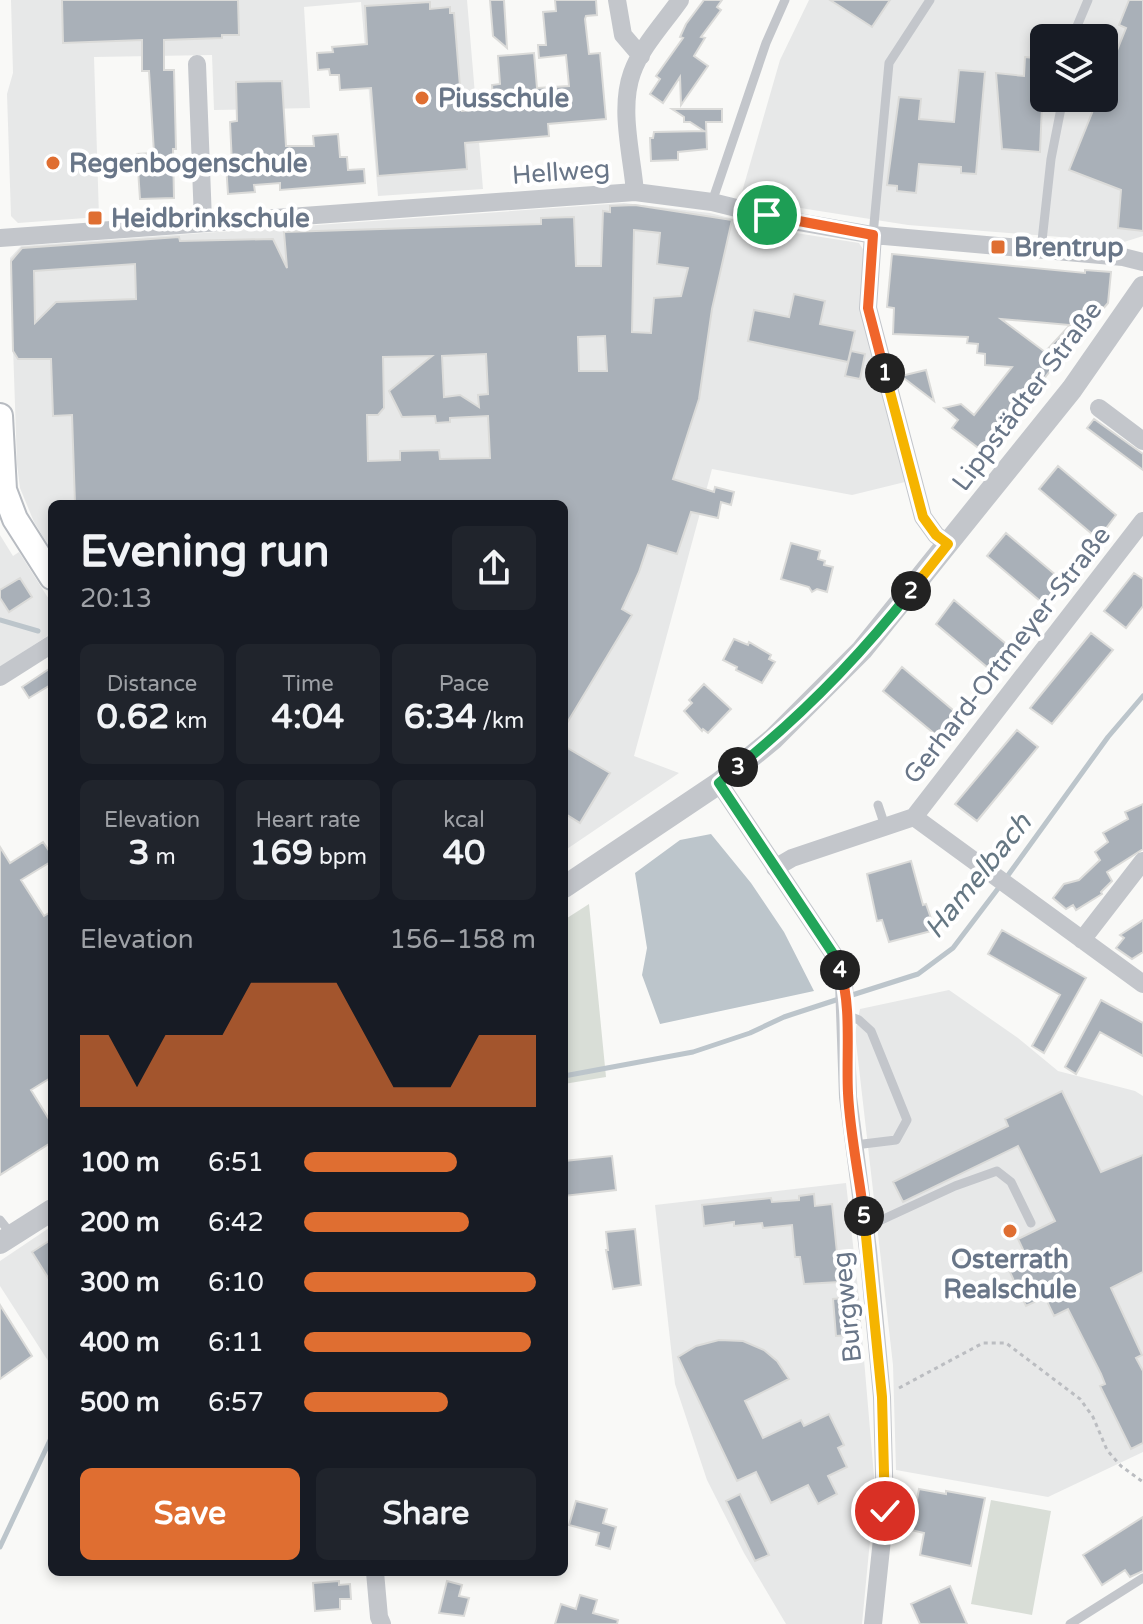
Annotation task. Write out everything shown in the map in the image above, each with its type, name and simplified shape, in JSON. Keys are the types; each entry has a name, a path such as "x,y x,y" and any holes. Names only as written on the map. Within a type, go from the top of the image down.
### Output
{"main road":[{"path":"0,416 4,490 15,519 48,571"}],"street":[{"path":"617,0 623,35 641,56"},
{"path":"635,192 626,101 631,74 680,0"},
{"path":"197,64 203,221"},
{"name":"Hellweg","path":"0,238 635,192 712,202 781,219 873,235 1123,257 1143,262"},
{"path":"873,235 868,308 923,517 936,535 948,544"},
{"name":"Hellweg","path":"1123,257 1143,254"},
{"name":"Lippstädter Straße","path":"568,884 719,783 773,739 862,650 1106,343 1143,287"},
{"path":"1106,343 1143,315"},
{"path":"1099,408 1143,441"},
{"name":"Gerhard-Ortmeyer-Straße","path":"775,868 792,858 914,817 1143,521"},
{"path":"0,677 48,647"},
{"name":"Burgweg","path":"719,783 834,955 844,983 848,1097 865,1224 882,1397 885,1511 873,1624"},
{"path":"914,817 1143,984"},
{"path":"1082,940 1143,861"},
{"path":"4,1233 48,1212"},
{"path":"375,1576 382,1624"}],"lane":[{"path":"712,202 766,43 785,0"},
{"path":"873,235 889,63 930,0"},
{"path":"1078,24 1088,0"},
{"path":"1041,250 1051,159 1060,112"},
{"path":"878,805 885,826"},
{"path":"846,1012 871,1031 907,1120 896,1140 855,1145"},
{"path":"865,1224 877,1222 955,1186 997,1171 1011,1182 1031,1223"},
{"path":"1070,1624 1143,1578"}],"path":[{"path":"882,1397 983,1343 1006,1343 1080,1399 1093,1417 1107,1450 1121,1466 1143,1482"}],"shaded area":[{"name":"Regenbogenschule","path":"11,0 467,0 483,189 378,196 361,2 304,7 310,108 214,110 212,55 94,57 99,217 18,223 11,216 7,94 13,73"},
{"path":"809,0 1143,0 1143,236 1124,242 908,225 794,207 742,192 780,60"},
{"path":"624,203 710,213 777,230 859,243 866,254 905,482 852,495 712,469 634,756 679,773 568,848 568,500 48,500 48,545 34,522 20,488 17,464 10,258 21,246"},
{"path":"0,535 13,556 19,552 48,598 48,636 0,667"},
{"path":"711,834 751,883 784,932 814,991 660,1024 642,975 647,948 635,873 680,840"},
{"path":"589,904 606,1077 568,1083 568,917"},
{"name":"Osterrath Realschule","path":"949,990 1018,1038 1058,1071 1135,1091 1143,1096 1143,1452 1048,1497 896,1470 893,1365 855,1033 860,1009"},
{"path":"846,1183 875,1488 862,1624 786,1624 744,1553 707,1480 675,1384 655,1205"},
{"path":"48,1229 48,1361 0,1286 0,1261"},
{"path":"991,1500 1051,1511 1032,1615 971,1604"}],"building":[{"path":"62,0 238,0 239,35 164,40 164,70 174,70 174,198 140,199 137,154 154,153 149,71 142,71 142,40 63,43"},
{"path":"490,0 504,0 507,48 493,36"},
{"path":"555,0 596,0 597,15 586,16 585,19 589,54 600,53 606,119 548,124 549,136 465,143 467,169 378,176 371,88 340,90 339,75 330,75 329,69 318,70 317,53 333,52 332,47 367,44 365,6 430,2 430,9 450,7 450,13 454,13 462,111 494,108 492,85 500,84 498,56 534,53 537,88 569,86 566,55 539,58 538,45 546,45 543,12 556,11"},
{"path":"704,0 722,0 717,7 721,10 701,37 705,38 694,56 708,66 681,105 680,77 663,103 650,94 660,79 656,76 683,38 680,37 686,24"},
{"path":"830,0 890,0 872,27"},
{"path":"1129,0 1143,0 1143,231 1118,228 1121,190 1069,170 1092,112 1118,112 1118,48 1126,28 1119,25"},
{"path":"1025,57 1030,58 1030,112 1042,112 1040,152 1002,149 996,73 1024,76"},
{"path":"959,70 985,72 976,174 961,173 961,167 919,164 916,193 897,191 897,186 887,185 899,97 921,99 919,119 954,122"},
{"path":"282,81 286,146 314,146 313,136 338,134 340,157 347,157 348,170 364,169 365,183 280,190 280,183 254,185 255,192 228,194 226,164 232,164 230,122 237,121 236,82"},
{"path":"672,109 722,109 722,122 706,122 707,149 678,152 678,160 651,161 650,138 653,138 654,132 704,131 690,122 684,122 684,117"},
{"path":"635,205 732,220 712,309 699,399 673,479 714,492 715,487 734,492 731,505 721,502 718,518 691,512 677,554 648,545 622,609 632,615 568,721 568,500 75,500 72,415 53,416 51,359 18,359 13,351 11,261 22,248 179,237 180,241 273,239 287,268 284,232 541,224 541,218 574,217 576,266 601,266 603,211 610,212 610,206","holes":["634,230 660,233 657,264 688,268 681,296 654,298 651,333 632,332","135,264 136,299 56,302 35,323 34,271","605,336 607,371 579,371 578,337","486,354 488,394 478,395 479,407 460,395 444,397 442,356","432,356 389,391 402,417 435,416 436,423 450,422 450,418 488,416 490,458 440,459 439,450 400,451 400,460 368,461 367,415 378,415 384,408 383,357"]},
{"path":"892,254 1085,273 1085,270 1111,272 1108,303 1022,407 1019,405 1012,413 1009,411 981,450 952,428 958,420 944,408 961,404 974,415 1012,367 985,365 985,354 977,353 978,344 967,343 968,337 893,334 894,308 887,307","holes":["1001,319 1070,325 1045,352"]},
{"path":"794,294 825,301 820,324 855,331 848,362 748,341 754,310 789,317"},
{"path":"851,351 865,354 860,379 845,376"},
{"path":"926,370 934,401 901,376"},
{"path":"1094,419 1143,454 1143,470 1087,428"},
{"path":"1058,466 1116,515 1098,539 1039,489"},
{"path":"1006,533 1064,582 1046,606 987,556"},
{"path":"791,543 820,551 818,559 825,561 824,565 833,567 827,592 817,589 812,592 809,587 781,579"},
{"path":"1134,573 1143,579 1143,606 1126,628 1104,611"},
{"path":"20,578 32,597 9,612 0,598 0,590"},
{"path":"954,600 1012,649 994,673 936,624"},
{"path":"1091,633 1113,650 1052,724 1030,708"},
{"path":"734,639 748,645 749,642 771,655 769,659 775,662 762,683 723,660"},
{"path":"902,667 960,716 942,740 883,691"},
{"path":"48,670 48,686 29,698 22,687"},
{"path":"704,684 731,709 708,733 702,731 684,711 692,703 689,700"},
{"path":"1017,730 1038,747 977,821 955,804"},
{"path":"568,748 610,773 580,823 568,816"},
{"path":"1143,804 1143,849 1107,872 1112,881 1102,894 1076,910 1073,905 1066,909 1053,898 1064,884 1079,880 1100,860 1095,852 1108,842 1103,833 1128,819 1125,812"},
{"path":"43,842 48,849 48,863 21,880 44,916 48,914 48,1079 31,1090 48,1118 48,1145 0,1175 0,847 10,863"},
{"path":"911,861 923,905 926,904 935,930 889,942 882,920 877,921 867,874"},
{"path":"1143,920 1143,952 1132,959 1116,948 1124,938 1120,935"},
{"path":"1002,930 1086,978 1044,1053 1032,1046 1060,995 988,954"},
{"path":"1101,1000 1143,1023 1143,1056 1100,1032 1076,1074 1065,1067"},
{"path":"1062,1091 1101,1172 1143,1155 1143,1272 1111,1288 1142,1355 1136,1358 1143,1371 1143,1443 1131,1449 1100,1386 1105,1384 1101,1374 1068,1309 1054,1316 1045,1297 1026,1306 1008,1268 1027,1258 1018,1239 1055,1221 1018,1146 903,1202 893,1182 1008,1126 1005,1119"},
{"path":"612,1156 616,1190 568,1196 568,1161"},
{"path":"814,1194 815,1206 832,1204 840,1282 804,1284 800,1257 795,1257 792,1225 763,1228 762,1223 734,1226 734,1222 704,1226 702,1205 771,1198 772,1202 799,1200 799,1196"},
{"path":"635,1229 641,1285 613,1289 606,1232"},
{"path":"48,1242 48,1278 32,1252"},
{"path":"858,1297 861,1334 836,1336 833,1299"},
{"path":"0,1305 32,1356 0,1379"},
{"path":"719,1340 743,1341 764,1350 777,1361 789,1379 745,1401 763,1438 801,1420 804,1426 829,1414 844,1445 838,1448 847,1467 828,1476 837,1494 818,1504 808,1485 771,1503 756,1472 737,1481 678,1357 696,1346"},
{"path":"919,1489 985,1498 971,1566 920,1555 924,1533 911,1530"},
{"path":"740,1494 769,1555 755,1561 726,1501"},
{"path":"576,1501 607,1509 603,1523 616,1527 610,1549 596,1545 599,1533 569,1525"},
{"path":"1143,1517 1143,1571 1130,1577 1125,1570 1102,1585 1083,1555"},
{"path":"339,1581 339,1585 350,1584 351,1599 340,1599 340,1609 315,1611 313,1583"},
{"path":"447,1581 462,1585 459,1596 469,1598 464,1616 439,1613"},
{"path":"950,1586 967,1624 920,1624 911,1604"},
{"path":"580,1595 597,1600 593,1613 618,1620 617,1624 555,1624 561,1604 576,1609"}],"waterway":[{"path":"0,620 38,631"},
{"name":"Hamelbach","path":"1006,878 1108,737 1143,696"},
{"name":"Hamelbach","path":"849,996 918,974 953,948 1000,886"},
{"name":"Hamelbach","path":"568,1075 693,1052 839,999"},
{"name":"Hamelbach","path":"0,1547 48,1445"}],"place":[{"name":"Piusschule","path":"422,98"},
{"name":"Regenbogenschule","path":"53,163"},
{"name":"Heidbrinkschule","path":"95,218"},
{"name":"Brentrup","path":"998,247"},
{"name":"Osterrath Realschule","path":"1010,1231"}],"route":[{"path":"767,215 873,235 868,308 923,517 936,535 948,544 862,650 773,739 719,783 834,955 844,983 848,1097 868,1250 882,1397 885,1511"}]}
